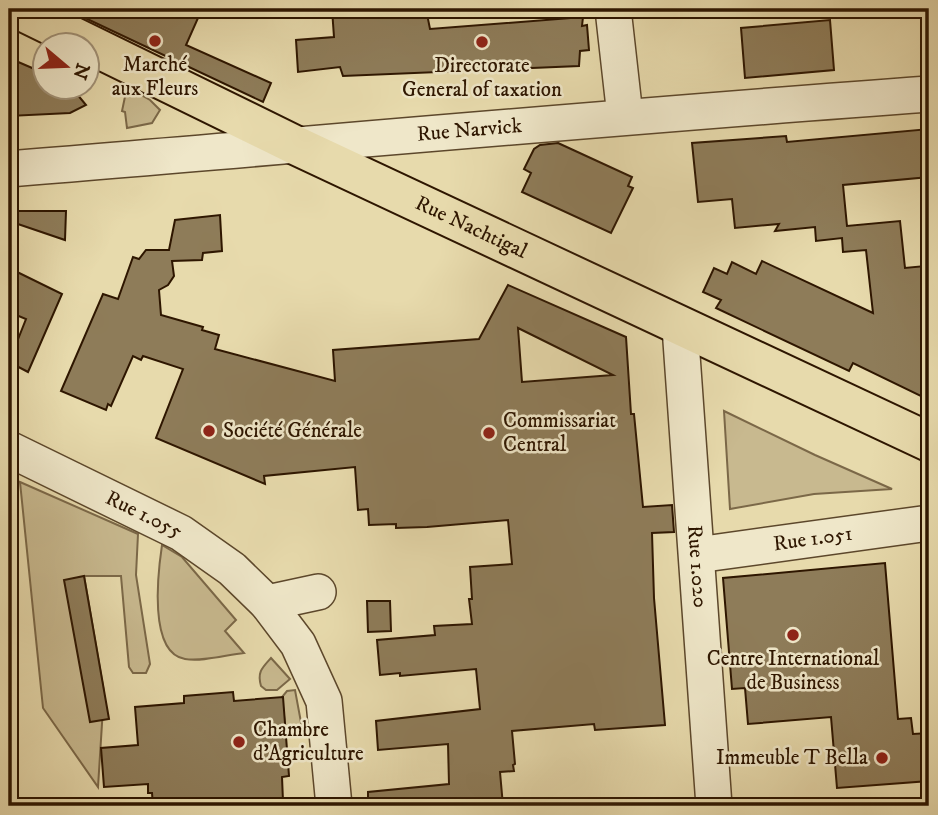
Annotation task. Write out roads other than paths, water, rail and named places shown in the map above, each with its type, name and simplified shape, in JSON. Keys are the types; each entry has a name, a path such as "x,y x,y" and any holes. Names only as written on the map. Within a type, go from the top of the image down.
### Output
{"main road":[{"name":"Rue Nachtigal","path":"17,9 297,146 929,442"}],"street":[{"path":"613,9 625,116"},
{"name":"Rue Narvick","path":"9,169 625,116 929,94"},
{"name":"Rue 1.020","path":"680,327 714,806"},
{"name":"Rue 1.055","path":"9,449 181,533 232,569 267,603 298,644 324,701 334,806"},
{"name":"Rue 1.051","path":"697,555 929,523"},
{"path":"267,603 318,592"}],"place":[{"name":"Marché aux Fleurs","path":"155,41"},
{"name":"Directorate General of taxation","path":"482,42"},
{"name":"Société Générale","path":"209,431"},
{"name":"Commissariat Central","path":"489,433"},
{"name":"Centre International de Business","path":"793,635"},
{"name":"Chambre d'Agriculture","path":"239,742"},
{"name":"Immeuble T Bella","path":"882,758"}]}
